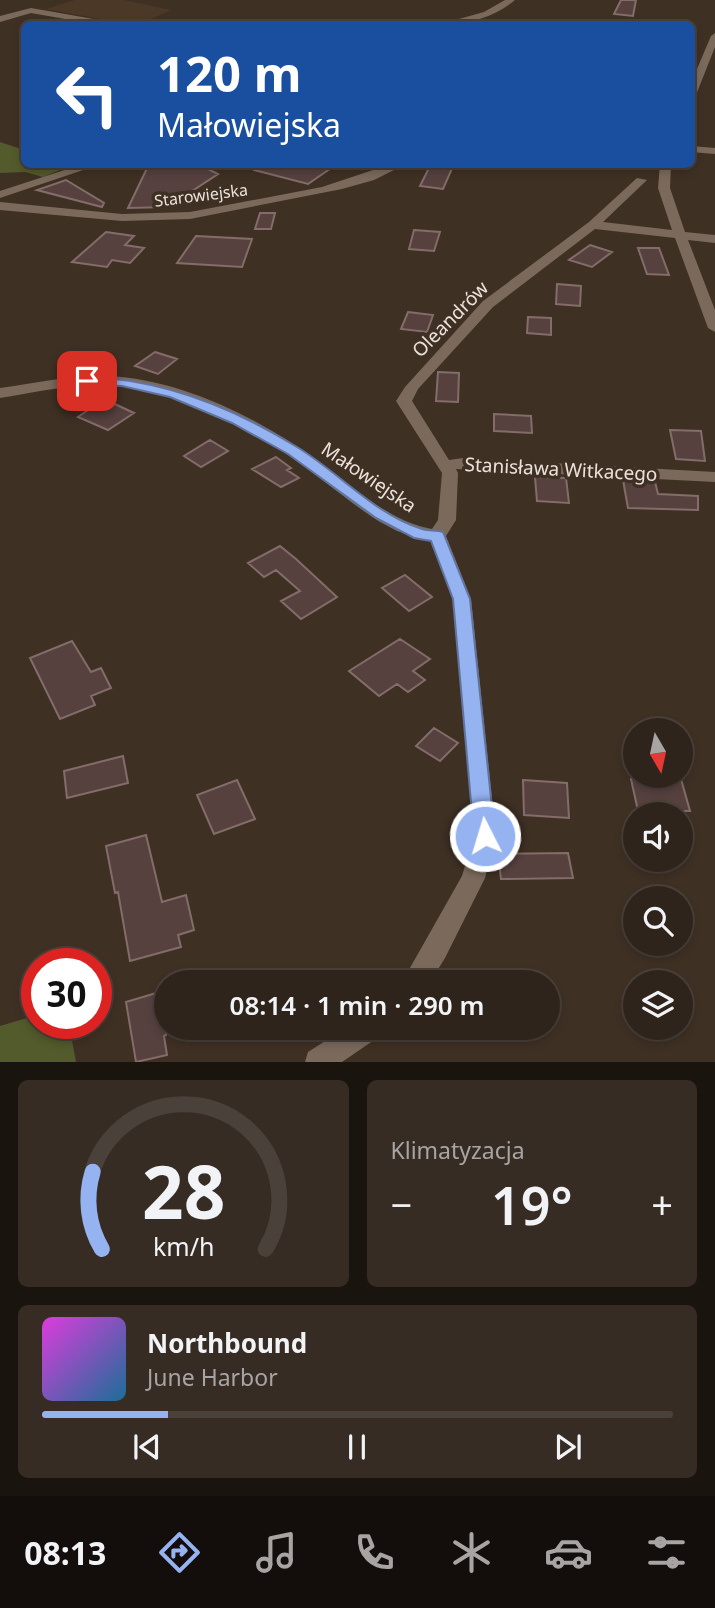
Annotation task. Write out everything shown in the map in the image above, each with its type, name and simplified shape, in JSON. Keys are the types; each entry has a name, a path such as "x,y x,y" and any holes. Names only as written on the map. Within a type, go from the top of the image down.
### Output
{"street":[{"path":"458,21 487,14 511,0"},
{"path":"0,19 31,10 89,21"},
{"path":"695,85 715,36"},
{"path":"695,149 715,150"},
{"path":"0,195 84,168"},
{"name":"Starowiejska","path":"0,206 121,217 174,216 235,209 343,187 365,181 393,168"},
{"path":"666,168 664,188 715,328"},
{"name":"Oleandrów","path":"445,466 404,401 412,387 488,304 593,225 641,180"},
{"path":"593,225 715,239"},
{"name":"Małowiejska","path":"0,393 87,381 122,382 174,394 237,420 293,451 382,515 419,534 437,536"},
{"name":"Stanisława Witkacego","path":"437,536 446,520 450,473 445,466 463,463 715,477"},
{"path":"423,970 473,878 485,836 461,599 437,536"},
{"path":"318,1062 351,1040"}],"shaded area":[{"path":"75,0 124,0 171,10 147,21 112,21 46,9"}],"green space":[{"path":"0,142 21,149 21,168 65,168 43,177 25,172 0,173"},
{"path":"21,1020 21,1039 72,1039 76,1062 0,1062 0,1026"}],"building":[{"path":"621,0 636,0 633,16 614,14"},
{"path":"147,168 206,168 218,174 186,195 178,193 169,207 128,208"},
{"path":"254,168 331,168 308,184"},
{"path":"429,168 452,168 443,189 420,186"},
{"path":"66,180 104,203 102,207 37,190"},
{"path":"260,213 275,213 271,229 255,229"},
{"path":"414,230 440,232 434,251 409,249"},
{"path":"106,232 134,236 125,245 144,248 130,263 112,260 107,267 72,262"},
{"path":"196,236 252,239 242,267 177,263"},
{"path":"590,245 612,252 592,267 569,260"},
{"path":"638,248 659,248 669,275 647,274"},
{"path":"557,284 581,286 580,306 556,304"},
{"path":"408,312 433,315 427,332 401,329"},
{"path":"528,317 551,318 551,335 527,333"},
{"path":"155,352 177,359 158,374 135,366"},
{"path":"438,372 459,373 458,402 436,401"},
{"path":"104,399 134,413 108,430 78,417"},
{"path":"494,414 531,416 532,433 494,431"},
{"path":"670,430 701,431 705,461 676,459"},
{"path":"210,440 228,451 201,467 184,456"},
{"path":"276,457 291,468 287,470 299,478 281,487 252,469"},
{"path":"535,477 566,478 569,503 537,501"},
{"path":"623,480 655,482 658,494 698,496 698,510 628,508"},
{"path":"280,546 337,597 301,619 281,601 300,591 276,570 264,577 248,563"},
{"path":"405,575 432,597 409,611 382,588"},
{"path":"400,639 430,659 413,671 425,680 408,692 397,684 379,696 349,671"},
{"path":"72,641 91,672 101,668 111,688 91,696 95,705 60,719 30,658"},
{"path":"434,728 458,743 440,761 416,746"},
{"path":"123,756 128,783 67,798 64,771"},
{"path":"237,780 255,819 214,834 197,795"},
{"path":"523,780 567,783 569,818 524,815"},
{"path":"633,788 684,788 687,802 636,802"},
{"path":"146,835 162,902 186,895 194,930 178,935 181,947 130,961 118,892 115,893 106,846"},
{"path":"568,853 573,878 501,879 498,854"},
{"path":"154,994 154,1040 165,1040 167,1055 136,1062 126,1002"}],"route":[{"path":"87,381 122,382 174,394 237,420 293,451 382,515 419,534 437,536 461,599 485,836"}]}
